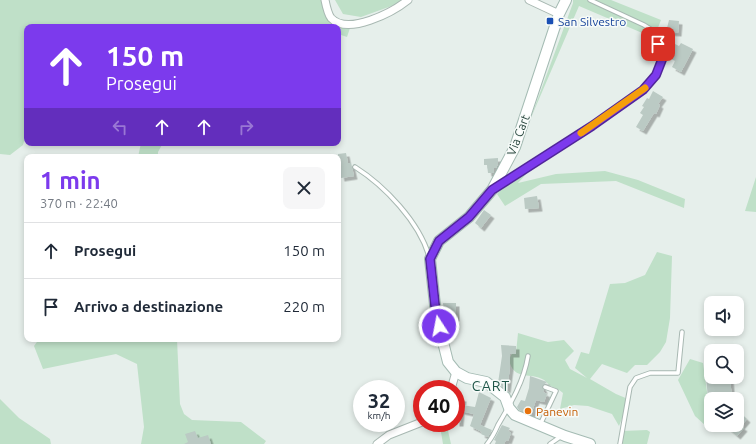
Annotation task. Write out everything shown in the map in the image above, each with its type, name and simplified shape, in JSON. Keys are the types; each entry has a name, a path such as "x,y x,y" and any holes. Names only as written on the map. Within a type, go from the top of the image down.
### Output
{"street":[{"path":"325,0 331,17 339,22 348,24 361,23 375,18 397,9 408,0"},
{"path":"529,0 559,14"},
{"name":"Via Cart","path":"430,259 439,241 469,217 492,190 515,147 559,14 566,0"},
{"path":"430,259 436,314 448,362 456,372 467,378 486,382 505,397 509,408 515,415 563,436 590,444"},
{"path":"454,380 456,372"},
{"path":"377,444 389,435 413,426"}],"lane":[{"path":"492,190 592,126 643,90 656,75 663,57 652,30 590,0"},
{"path":"355,167 367,174 410,218 426,245 430,259"},
{"path":"620,444 630,388 636,378 650,373 678,373 682,332"},
{"path":"487,444 509,408 525,371 528,356"},
{"path":"539,426 556,391 545,387"},
{"path":"550,444 554,440 563,436"}],"green space":[{"path":"0,0 325,0 328,19 340,24 24,24 24,141 23,145 10,155 0,154"},
{"path":"335,0 402,0 397,4 361,17 343,14"},
{"path":"573,0 611,0 661,20 654,38 579,6 530,120 573,3"},
{"path":"341,24 350,28 347,37 341,35"},
{"path":"140,146 161,146 158,154 139,154"},
{"path":"541,158 518,183 556,174 605,171 638,180 685,199 684,208 616,181 541,184 505,206 497,194 510,174"},
{"path":"756,177 756,212 745,211"},
{"path":"657,252 672,256 670,318 666,342 660,352 647,365 635,365 627,373 602,364 590,379 628,399 619,426 612,414 588,406 574,405 560,409 563,393 549,385 543,379 517,373 514,370 510,363 510,357 512,354 516,353 518,333 548,342 564,340 574,351 565,360 570,369 587,378 575,368 581,352 589,354 610,284 625,283 645,275"},
{"path":"37,342 177,342 180,404 184,414 192,420 241,422 266,441 264,444 141,444 144,427 137,364 116,354 43,369 34,346"},
{"path":"690,359 703,363 704,384 706,384 707,392 704,392 704,424 695,416 678,380"},
{"path":"0,399 19,418 50,439 51,444 0,444"},
{"path":"647,430 650,432 647,444 623,444 622,431"},
{"path":"441,432 448,432 451,444 443,444"}],"building":[{"path":"669,20 679,21 678,33 666,32"},
{"path":"669,41 679,46 681,43 693,49 681,72 672,67 675,61 671,59 674,53 665,48"},
{"path":"653,91 663,97 658,104 660,105 656,114 654,113 643,131 636,127 643,115 640,113 644,107 642,106 647,98 649,99"},
{"path":"346,153 348,163 351,163 354,176 341,178 341,154 338,154"},
{"path":"498,158 498,164 496,168 494,168 494,173 488,173 487,165 484,165 484,159"},
{"path":"537,196 539,208 525,209 524,198"},
{"path":"484,210 491,215 481,228 475,223"},
{"path":"443,303 456,303 456,318 444,318"},
{"path":"501,345 516,346 516,354 510,354 507,390 498,383 502,356"},
{"path":"530,376 547,382 542,386 544,390 543,392 547,394 544,402 536,400 531,415 519,410 517,407 521,400 525,401 529,388"},
{"path":"707,384 731,384 731,392 707,392"},
{"path":"479,392 491,398 480,425 492,430 488,437 470,426 474,414 465,412 465,405 475,407"},
{"path":"502,425 510,428 508,431 511,433 508,441 506,440 504,444 495,444 496,441 494,440"},
{"path":"195,431 198,438 208,435 211,444 184,444 188,442 185,434"},
{"path":"732,432 740,432 737,436"}],"slow traffic":[{"path":"581,133 645,88"}],"place":[{"name":"San Silvestro","path":"550,21"},
{"name":"Panevin","path":"528,411"}],"district":[{"name":"CART","path":"491,386"}],"route":[{"path":"439,326 436,314 430,259 439,241 469,217 492,190 592,126 643,90 656,75 663,57 658,44"}]}
